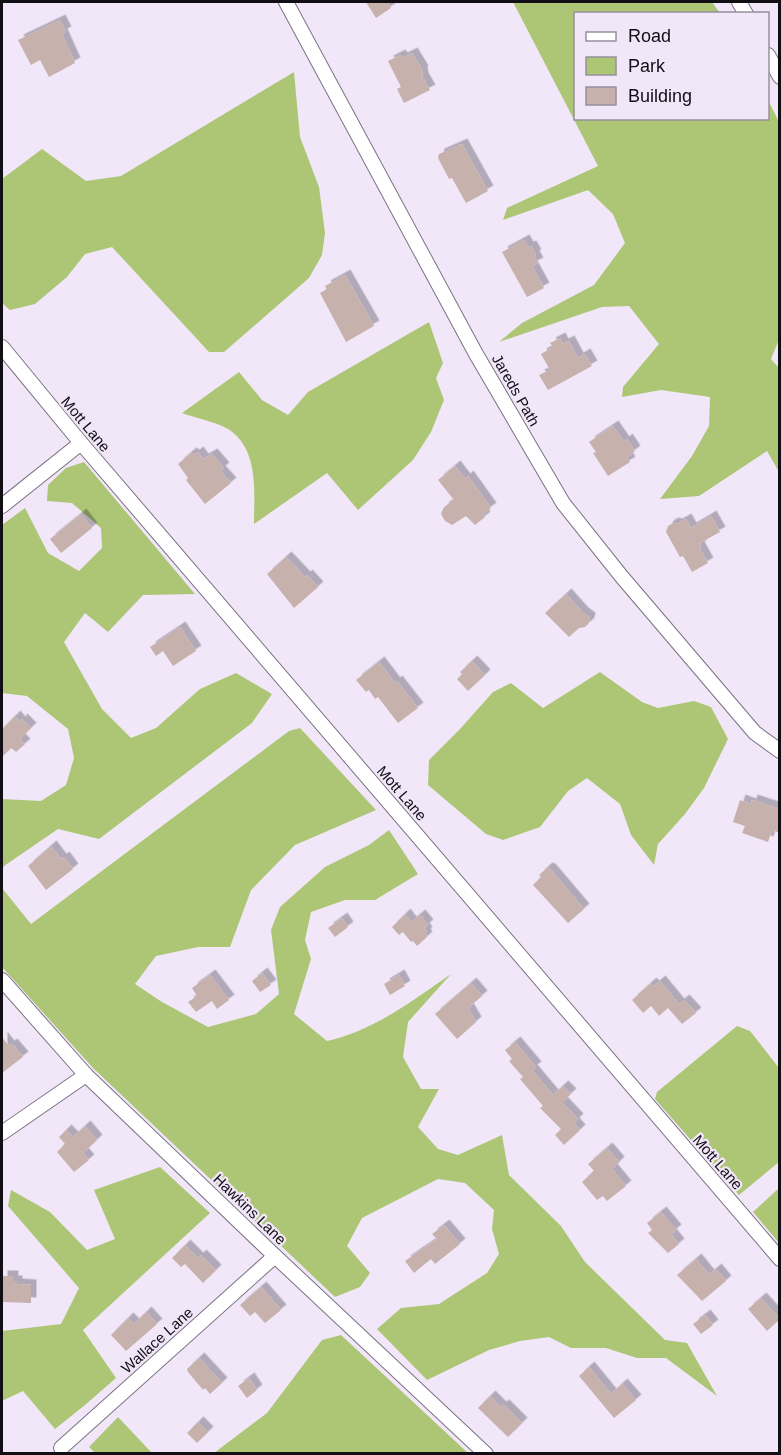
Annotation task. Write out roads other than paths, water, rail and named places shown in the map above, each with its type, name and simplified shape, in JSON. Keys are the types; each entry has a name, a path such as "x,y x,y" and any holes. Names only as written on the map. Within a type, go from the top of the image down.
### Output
{"street":[{"name":"Jareds Path","path":"286,2 476,354 563,503 622,577 754,733 780,751"},
{"path":"769,57 780,77"},
{"name":"Mott Lane","path":"2,347 81,443 780,1259"},
{"path":"2,506 81,443"},
{"name":"Hawkins Lane","path":"2,980 86,1074 486,1454"},
{"path":"2,1133 86,1074"},
{"name":"Wallace Lane","path":"61,1448 275,1256"}]}
